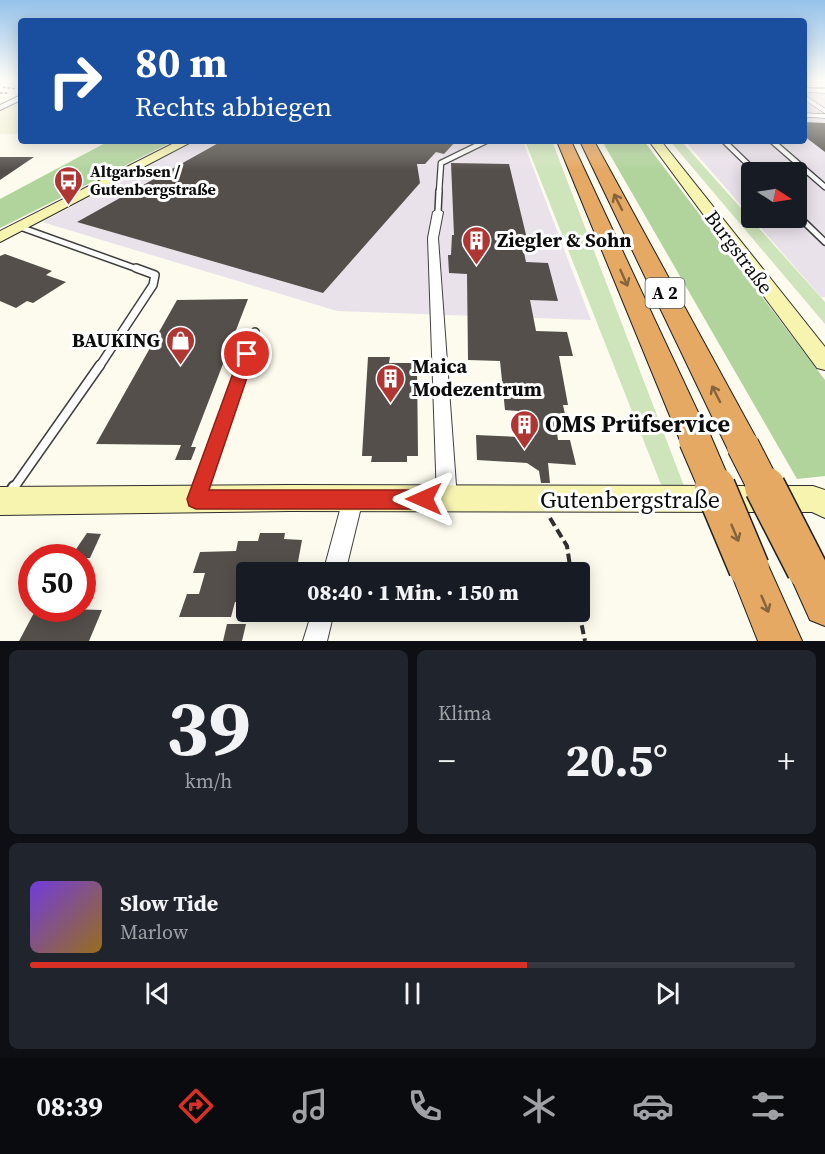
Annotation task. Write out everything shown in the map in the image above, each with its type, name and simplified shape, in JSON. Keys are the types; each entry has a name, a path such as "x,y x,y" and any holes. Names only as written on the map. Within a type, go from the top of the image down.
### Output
{"highway":[{"name":"A 2","path":"570,144 780,641"},
{"name":"A 2","path":"571,144 743,446 825,605"}],"street":[{"path":"0,237 181,144"},
{"name":"Burgstraße","path":"657,144 825,362"},
{"path":"438,212 433,238 447,499"},
{"name":"Gutenbergstraße","path":"2,501 821,498"},
{"path":"336,562 353,499"},
{"path":"315,641 320,622"}],"lane":[{"path":"807,117 825,118"},
{"path":"438,212 441,163 480,144"},
{"path":"727,144 746,162"},
{"path":"775,144 825,187"},
{"path":"807,225 825,242"},
{"path":"2,501 98,368 153,285 155,275 20,227"},
{"path":"196,499 255,332"}],"path":[{"path":"546,513 567,546 570,562"},
{"path":"581,622 585,641"}],"shaded area":[{"path":"807,110 825,110 825,297 821,297 761,228 807,228 807,162 741,162 741,205 688,144 807,144"},
{"path":"190,144 524,144 591,320 337,311 42,222"}],"green space":[{"path":"18,110 18,134 0,134 0,111"},
{"path":"103,144 168,144 0,228 0,199"},
{"path":"526,144 553,144 684,486 662,487"},
{"path":"604,144 646,144 825,380 825,476 797,479"},
{"path":"673,144 684,144 741,208 741,225"},
{"path":"744,228 759,228 825,302 825,324"}],"building":[{"path":"807,122 825,123 825,152 807,138"},
{"path":"217,144 453,144 444,154 436,152 425,164 417,164 420,183 323,293 77,222"},
{"path":"0,157 34,157 0,180"},
{"path":"451,163 509,164 527,239 521,238 526,262 548,263 558,301 530,300 536,331 567,332 573,356 559,356 568,405 563,405 565,414 554,413 558,440 570,440 576,465 548,463 550,483 541,483 539,471 527,463 477,460 476,435 520,437 518,411 505,410 500,361 468,360 467,274 449,273 448,255 451,255 452,235 454,235"},
{"path":"5,254 52,271 46,275 66,282 33,303 27,301 16,308 0,301 0,256"},
{"name":"BAUKING","path":"248,299 191,447 196,447 191,460 175,460 181,445 96,444 177,300"},
{"name":"Maica Modezentrum","path":"368,357 390,357 389,363 417,363 418,456 407,456 407,462 371,462 372,456 362,456"},
{"path":"87,533 101,534 96,545 80,544"},
{"path":"260,533 285,533 284,539 302,540 298,562 236,562 236,602 231,617 179,617 187,594 199,594 205,573 193,573 200,552 236,551 238,541 258,541"},
{"path":"96,610 102,610 89,641 19,641 29,622 96,622"},
{"path":"227,624 246,624 242,641 223,641"}],"place":[{"name":"Altgarbsen / Gutenbergstraße","path":"69,206"},
{"name":"Ziegler & Sohn","path":"476,266"},
{"name":"BAUKING","path":"181,366"},
{"name":"Maica Modezentrum","path":"391,404"},
{"name":"OMS Prüfservice","path":"524,450"}],"route":[{"path":"247,354 196,499 424,499"}]}
